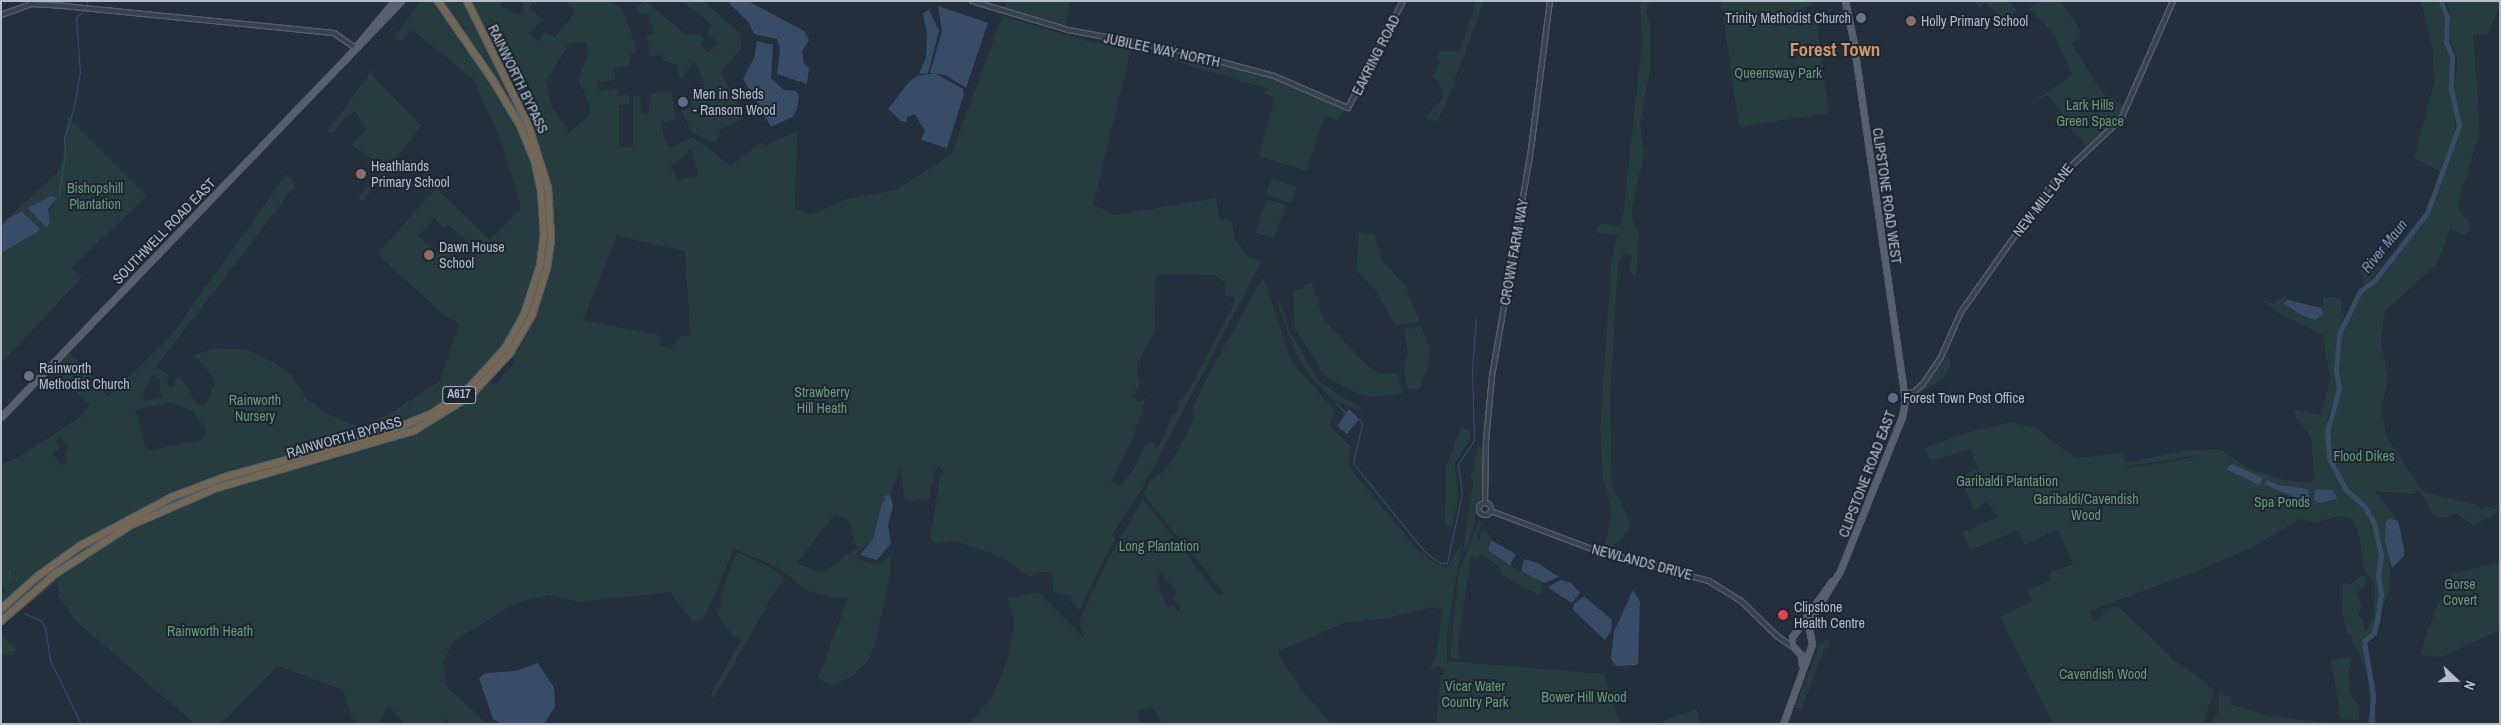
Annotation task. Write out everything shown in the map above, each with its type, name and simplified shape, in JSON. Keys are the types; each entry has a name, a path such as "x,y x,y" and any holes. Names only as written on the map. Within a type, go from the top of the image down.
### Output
{"highway":[{"name":"RAINWORTH BYPASS","path":"1,609 38,576 80,546 165,500 225,477 385,433 433,413 469,388 506,347 524,315 540,266 544,234 541,191 535,162 521,127 492,79 438,1"},
{"name":"RAINWORTH BYPASS","path":"1,621 54,574 131,525 216,488 415,430 458,405 507,358 522,335 542,288 550,248 550,204 541,159 528,124 467,1"}],"main road":[{"name":"SOUTHWELL ROAD EAST","path":"1,417 344,61 394,1"},
{"name":"SOUTHWELL ROAD EAST","path":"356,47 401,1"},
{"name":"CLIPSTONE ROAD WEST","path":"1845,1 1854,44 1905,394"},
{"name":"CLIPSTONE ROAD EAST","path":"1808,633 1808,623 1835,583 1845,561 1902,417 1905,394"},
{"name":"CLIPSTONE ROAD EAST","path":"1793,636 1845,561"},
{"path":"1783,724 1812,644 1808,633 1801,630 1793,636 1795,649 1802,658 1802,669"},
{"path":"1795,649 1805,651 1812,644"}],"street":[{"name":"JUBILEE WAY NORTH","path":"972,1 1000,11 1075,31 1219,61 1293,83 1348,108"},
{"name":"EAKRING ROAD","path":"1348,108 1403,1"},
{"name":"CROWN FARM WAY","path":"1486,502 1486,441 1491,383 1530,157 1550,1"},
{"name":"NEW MILL LANE","path":"1905,394 1914,392 1922,384 1941,357 1961,312 2051,185 2121,119 2173,1"},
{"path":"1,15 31,4 85,8 334,34 356,47"},
{"path":"1486,502 1491,506 1491,512 1485,515 1480,512 1480,505 1486,502"},
{"name":"NEWLANDS DRIVE","path":"1491,512 1594,550 1702,578 1740,600 1778,636 1795,649"},
{"path":"1778,636 1793,636"}],"green space":[{"path":"421,1 501,1 501,8 508,8 516,15 524,14 522,1 536,1 536,6 533,3 529,7 543,20 528,34 538,42 545,32 555,37 570,19 575,10 565,1 609,1 622,8 637,50 631,55 629,66 614,68 616,80 598,82 599,91 617,88 618,96 629,94 629,104 619,105 619,147 633,147 633,95 640,96 641,113 648,114 650,94 671,91 676,119 662,123 664,138 670,148 693,137 731,166 761,142 764,146 797,131 795,208 811,215 846,199 896,190 952,154 1002,16 1084,40 1131,50 1093,205 1115,215 1216,198 1219,219 1232,221 1234,238 1250,259 1262,260 1142,489 1111,536 1115,538 1079,611 1070,600 1072,596 1053,592 1052,576 1047,572 1036,572 1031,577 995,554 954,541 936,544 930,540 940,477 944,472 939,466 932,474 934,483 930,485 930,499 912,501 904,497 901,468 890,495 884,496 886,500 882,502 873,539 856,554 859,560 877,565 891,555 890,576 874,648 869,660 852,676 834,685 818,679 848,597 833,598 809,591 777,567 734,549 705,617 695,621 690,618 670,592 579,602 548,595 516,603 460,637 453,642 443,662 446,686 487,724 450,724 441,715 447,724 405,724 388,706 379,724 360,724 352,718 343,690 278,666 221,724 195,724 75,620 59,597 57,582 1,626 1,595 6,592 1,583 1,464 17,458 82,416 90,405 51,370 68,352 105,388 103,391 108,397 169,338 287,174 295,186 156,367 167,374 169,387 174,386 175,379 180,376 197,404 205,406 215,382 199,359 193,359 193,355 216,348 248,350 275,363 290,374 306,398 327,414 359,427 388,415 440,381 459,324 447,317 384,261 379,252 436,188 490,240 520,209 520,202 501,141 473,79 414,31 410,31 401,41 393,38","holes":["578,41 586,43 588,55 578,79 590,105 589,115 569,133 552,107 546,81 569,44","691,149 699,176 679,180 670,168","433,217 444,228 448,224 472,246 467,252 470,255 462,264 448,251 445,254 440,249 436,253 418,235 433,221","617,236 685,251 690,336 681,336 671,348 659,345 661,336 583,320","1164,274 1215,275 1225,283 1224,296 1233,297 1234,304 1188,392 1178,403 1179,409 1173,415 1158,448 1151,442 1145,447 1134,469 1119,487 1111,481 1134,434 1146,398 1139,402 1131,396 1141,383 1137,376 1137,363 1155,332 1156,277","513,357 514,363 497,384 489,383","152,375 159,379 161,398 143,401 145,388","171,402 192,411 207,430 206,435 201,440 149,450 145,446 135,410","60,436 69,448 65,453 68,461 60,465 53,453 61,448 56,442","835,514 849,520 857,548 822,573 797,563"]},
{"path":"645,1 685,34 701,35 704,40 701,46 708,53 719,43 707,33 712,25 682,1 703,1 740,33 741,48 721,73 745,117 721,129 716,142 708,141 691,131 682,111 692,107 691,98 706,97 703,80 694,61 680,80 677,65 664,61 661,54 652,57 646,36 655,33 648,13 639,14 637,6"},
{"path":"1006,1 1071,1 1064,26 1004,8"},
{"path":"1476,1 1484,1 1447,101 1437,122 1424,118 1443,98 1438,80 1433,77 1440,61 1437,59 1439,51 1460,51"},
{"path":"1640,1 1653,1 1647,5 1646,12 1650,23 1650,71 1640,123 1644,155 1632,207 1632,219 1639,233 1636,276 1629,270 1632,256 1623,254 1618,265 1610,399 1612,484 1632,526 1612,548 1605,543 1612,514 1603,478 1600,430 1611,267 1617,234 1597,233 1596,228 1602,223 1620,226 1623,216 1642,43"},
{"name":"Queensway Park","path":"1721,1 1813,1 1813,6 1804,7 1805,13 1789,15 1789,19 1774,22 1775,27 1816,19 1829,113 1739,127"},
{"path":"1974,1 2007,1 2017,10 2006,20 1985,3 1980,8"},
{"name":"Lark Hills Green Space","path":"2042,1 2060,1 2080,29 2081,37 2072,44 2103,93 2124,106 2109,129 2087,147 2059,117 2062,113 2047,95 2025,107 2072,75 2055,36 2029,8"},
{"path":"2421,1 2439,1 2444,18 2444,41 2452,57 2450,86 2456,132 2441,172 2414,158 2434,83 2432,47"},
{"path":"2446,1 2500,1 2500,6 2488,34 2473,34 2480,130 2457,208 2471,225 2469,232 2463,235 2450,229 2437,264 2385,311 2381,341 2388,379 2382,408 2386,435 2422,491 2414,490 2416,494 2375,491 2396,518 2386,522 2391,584 2379,620 2366,643 2377,724 2367,724 2370,712 2368,681 2359,652 2352,642 2352,635 2347,634 2342,612 2343,583 2352,584 2361,576 2366,576 2365,586 2357,592 2362,607 2358,616 2362,618 2365,632 2374,619 2375,585 2364,568 2358,531 2352,518 2338,516 2316,523 2299,519 2253,547 2195,572 2089,611 2094,623 2103,614 2102,610 2118,606 2174,660 2204,681 2214,692 2203,724 2053,724 2000,617 2032,601 2027,590 2050,581 2050,572 2073,564 2058,529 2025,545 2018,530 1971,550 1962,533 1998,517 1987,502 1974,510 1960,477 1978,468 1970,449 1930,460 1925,448 1968,432 2011,422 2037,429 2075,458 2124,453 2125,463 2182,451 2220,449 2247,468 2284,480 2310,482 2314,479 2311,438 2294,414 2295,410 2321,415 2330,379 2323,335 2280,314 2263,300 2273,304 2285,295 2288,300 2284,301 2292,311 2323,316 2323,298 2333,297 2342,300 2341,311 2345,313 2337,334 2334,371 2338,389 2328,416 2327,456 2346,487 2330,456 2329,433 2342,390 2338,369 2341,334 2361,294 2422,226 2461,127 2454,99 2457,59 2450,39 2450,13","holes":["2204,454 2178,461 2125,468"]},
{"path":"1159,51 1181,54 1279,81 1344,110 1338,121 1325,115 1306,171 1259,156 1275,98 1264,93 1269,89 1174,61 1157,55"},
{"path":"374,68 372,75 421,126 363,202 358,197 386,168 352,145 366,129 355,111 345,117 333,133 327,132"},
{"name":"Bishopshill Plantation","path":"67,116 147,196 72,267 82,277 1,364 1,253 39,231 22,212 8,218 57,173 63,159","holes":["51,196 54,205 46,214 50,223 28,209"]},
{"path":"1272,178 1296,187 1290,203 1266,194"},
{"path":"1267,199 1286,206 1274,239 1255,232"},
{"path":"1359,232 1374,234 1382,260 1406,287 1420,322 1396,325 1375,290 1356,270"},
{"path":"2377,265 2381,267 2365,287 2360,270"},
{"path":"1263,277 1291,361 1334,410 1330,426 1352,448 1348,463 1358,478 1416,548 1434,562 1447,568 1462,542 1448,626 1447,661 1604,674 1620,724 1436,724 1441,676 1446,670 1437,666 1430,669 1436,656 1442,615 1441,610 1433,607 1388,618 1344,623 1277,652 1300,688 1332,724 1163,724 1151,706 1137,711 1141,724 970,723 993,696 1007,661 1015,622 1008,598 1038,592 1084,638 1079,622 1106,563 1143,499 1219,596 1224,593 1143,494 1150,482 1168,467 1184,439 1194,418 1192,409 1208,376","holes":["1160,572 1177,592 1173,599 1181,608 1178,611 1172,605 1168,608 1157,581"]},
{"path":"1311,282 1324,319 1362,361 1379,374 1398,373 1402,393 1372,397 1356,393 1326,377 1295,329 1293,292"},
{"path":"1277,302 1282,305 1288,328 1318,381 1366,412 1333,400 1310,376 1294,349"},
{"path":"1421,325 1430,350 1427,368 1420,389 1408,389 1404,369 1408,353 1404,330"},
{"path":"1947,356 1950,359 1950,366 1943,379 1918,394"},
{"path":"1461,428 1470,430 1470,438 1455,464 1458,495 1453,527 1445,523 1446,467"},
{"path":"1478,446 1483,449 1482,491 1468,546 1463,552 1473,483 1471,477"},
{"path":"2420,491 2477,505 2482,510 2485,506 2500,510 2474,526 2456,513 2444,518 2433,515"},
{"path":"1479,522 1481,523 1477,536 1479,540 1483,530 1491,536 1488,550 1504,563 1540,581 1544,590 1539,595 1503,576 1498,565 1479,554 1477,560 1471,556 1457,651 1461,659 1450,658 1459,571"},
{"path":"737,552 775,570 783,578 714,698 710,696 741,640 730,633 718,615 727,577"},
{"name":"Gorse Covert","path":"2500,563 2500,630 2442,657 2422,655 2424,639 2451,573"},
{"path":"2,635 16,649 12,655 1,655"},
{"path":"1827,638 1830,647 1824,650 1801,709 1795,707 1819,646"},
{"path":"2352,657 2348,677 2352,698 2360,707 2359,720 2341,719 2331,660"},
{"path":"2219,693 2230,698 2229,704 2271,716 2335,724 2211,724 2219,709"},
{"path":"1697,709 1699,724 1663,724 1662,721"}],"water":[{"path":"727,1 748,1 804,31 809,40 802,51 804,63 809,68 807,84 777,74 780,49 777,39 754,34 749,23"},
{"path":"938,6 988,23 966,88 946,75 930,73 942,31"},
{"path":"929,10 939,31 928,73 919,74 926,58 927,34 923,13"},
{"path":"757,41 773,45 771,78 784,90 795,91 799,95 797,109 792,117 771,127 743,79 754,58"},
{"path":"934,73 963,89 964,94 947,148 921,140 925,131 915,114 907,117 906,122 901,121 888,109 909,82 917,76"},
{"path":"51,196 57,198 48,209 50,223 46,227 28,208"},
{"path":"22,212 38,227 39,231 1,253 1,227 8,218"},
{"path":"2288,300 2322,308 2323,315 2315,320 2299,314 2283,303"},
{"path":"1349,409 1359,419 1347,434 1337,426"},
{"path":"2232,464 2263,478 2259,485 2226,469"},
{"path":"2267,480 2279,485 2308,489 2310,504 2264,484"},
{"path":"2315,489 2333,490 2337,499 2319,503 2314,500"},
{"path":"890,495 893,506 888,525 891,543 877,560 860,555 873,539 882,502 886,500 883,496"},
{"path":"2390,518 2398,521 2404,549 2404,556 2392,568 2385,541 2386,522"},
{"path":"1491,540 1516,554 1510,566 1488,550"},
{"path":"1524,559 1538,563 1559,577 1544,583 1521,571"},
{"path":"1561,580 1571,583 1580,593 1572,603 1550,589 1549,586"},
{"path":"1633,590 1640,602 1638,663 1637,665 1616,666 1611,659 1614,632"},
{"path":"1584,596 1612,620 1611,631 1605,640 1573,610 1574,604"},
{"path":"538,663 554,688 555,706 544,724 501,724 493,719 479,678 485,673 516,671"}],"waterway":[{"path":"59,194 65,153 64,138 73,111 80,73 76,17 85,10 87,1"},
{"name":"River Maun","path":"2371,724 2373,695 2364,641 2374,633 2377,621 2381,594 2378,575 2381,556 2374,523 2364,506 2346,490 2329,458 2327,432 2339,389 2336,369 2339,334 2360,291 2374,281 2427,213 2459,126 2451,87 2452,56 2446,42 2447,17 2441,1"},
{"path":"1359,419 1362,424 1353,463 1424,551 1440,563 1447,563 1462,493 1458,464 1474,440 1472,370 1476,318"},
{"path":"1336,403 1345,412"},
{"path":"9,571 10,579"},
{"path":"24,613 41,621 45,628 50,660 81,724"}],"place":[{"name":"Trinity Methodist Church","path":"1861,18"},
{"name":"Holly Primary School","path":"1911,21"},
{"name":"Men in Sheds - Ransom Wood","path":"683,102"},
{"name":"Heathlands Primary School","path":"361,174"},
{"name":"Dawn House School","path":"429,255"},
{"name":"Rainworth Methodist Church","path":"29,376"},
{"name":"Forest Town Post Office","path":"1893,398"},
{"name":"Clipstone Health Centre","path":"1783,615"}],"district":[{"name":"Forest Town","path":"1835,50"}],"park label":[{"name":"Strawberry Hill Heath","path":"822,400"},
{"name":"Rainworth Nursery","path":"255,408"},
{"name":"Flood Dikes","path":"2364,456"},
{"name":"Garibaldi Plantation","path":"2007,481"},
{"name":"Spa Ponds","path":"2282,502"},
{"name":"Garibaldi/Cavendish Wood","path":"2086,508"},
{"name":"Long Plantation","path":"1159,546"},
{"name":"Rainworth Heath","path":"210,631"},
{"name":"Cavendish Wood","path":"2103,674"},
{"name":"Vicar Water Country Park","path":"1475,694"},
{"name":"Bower Hill Wood","path":"1584,697"}]}
